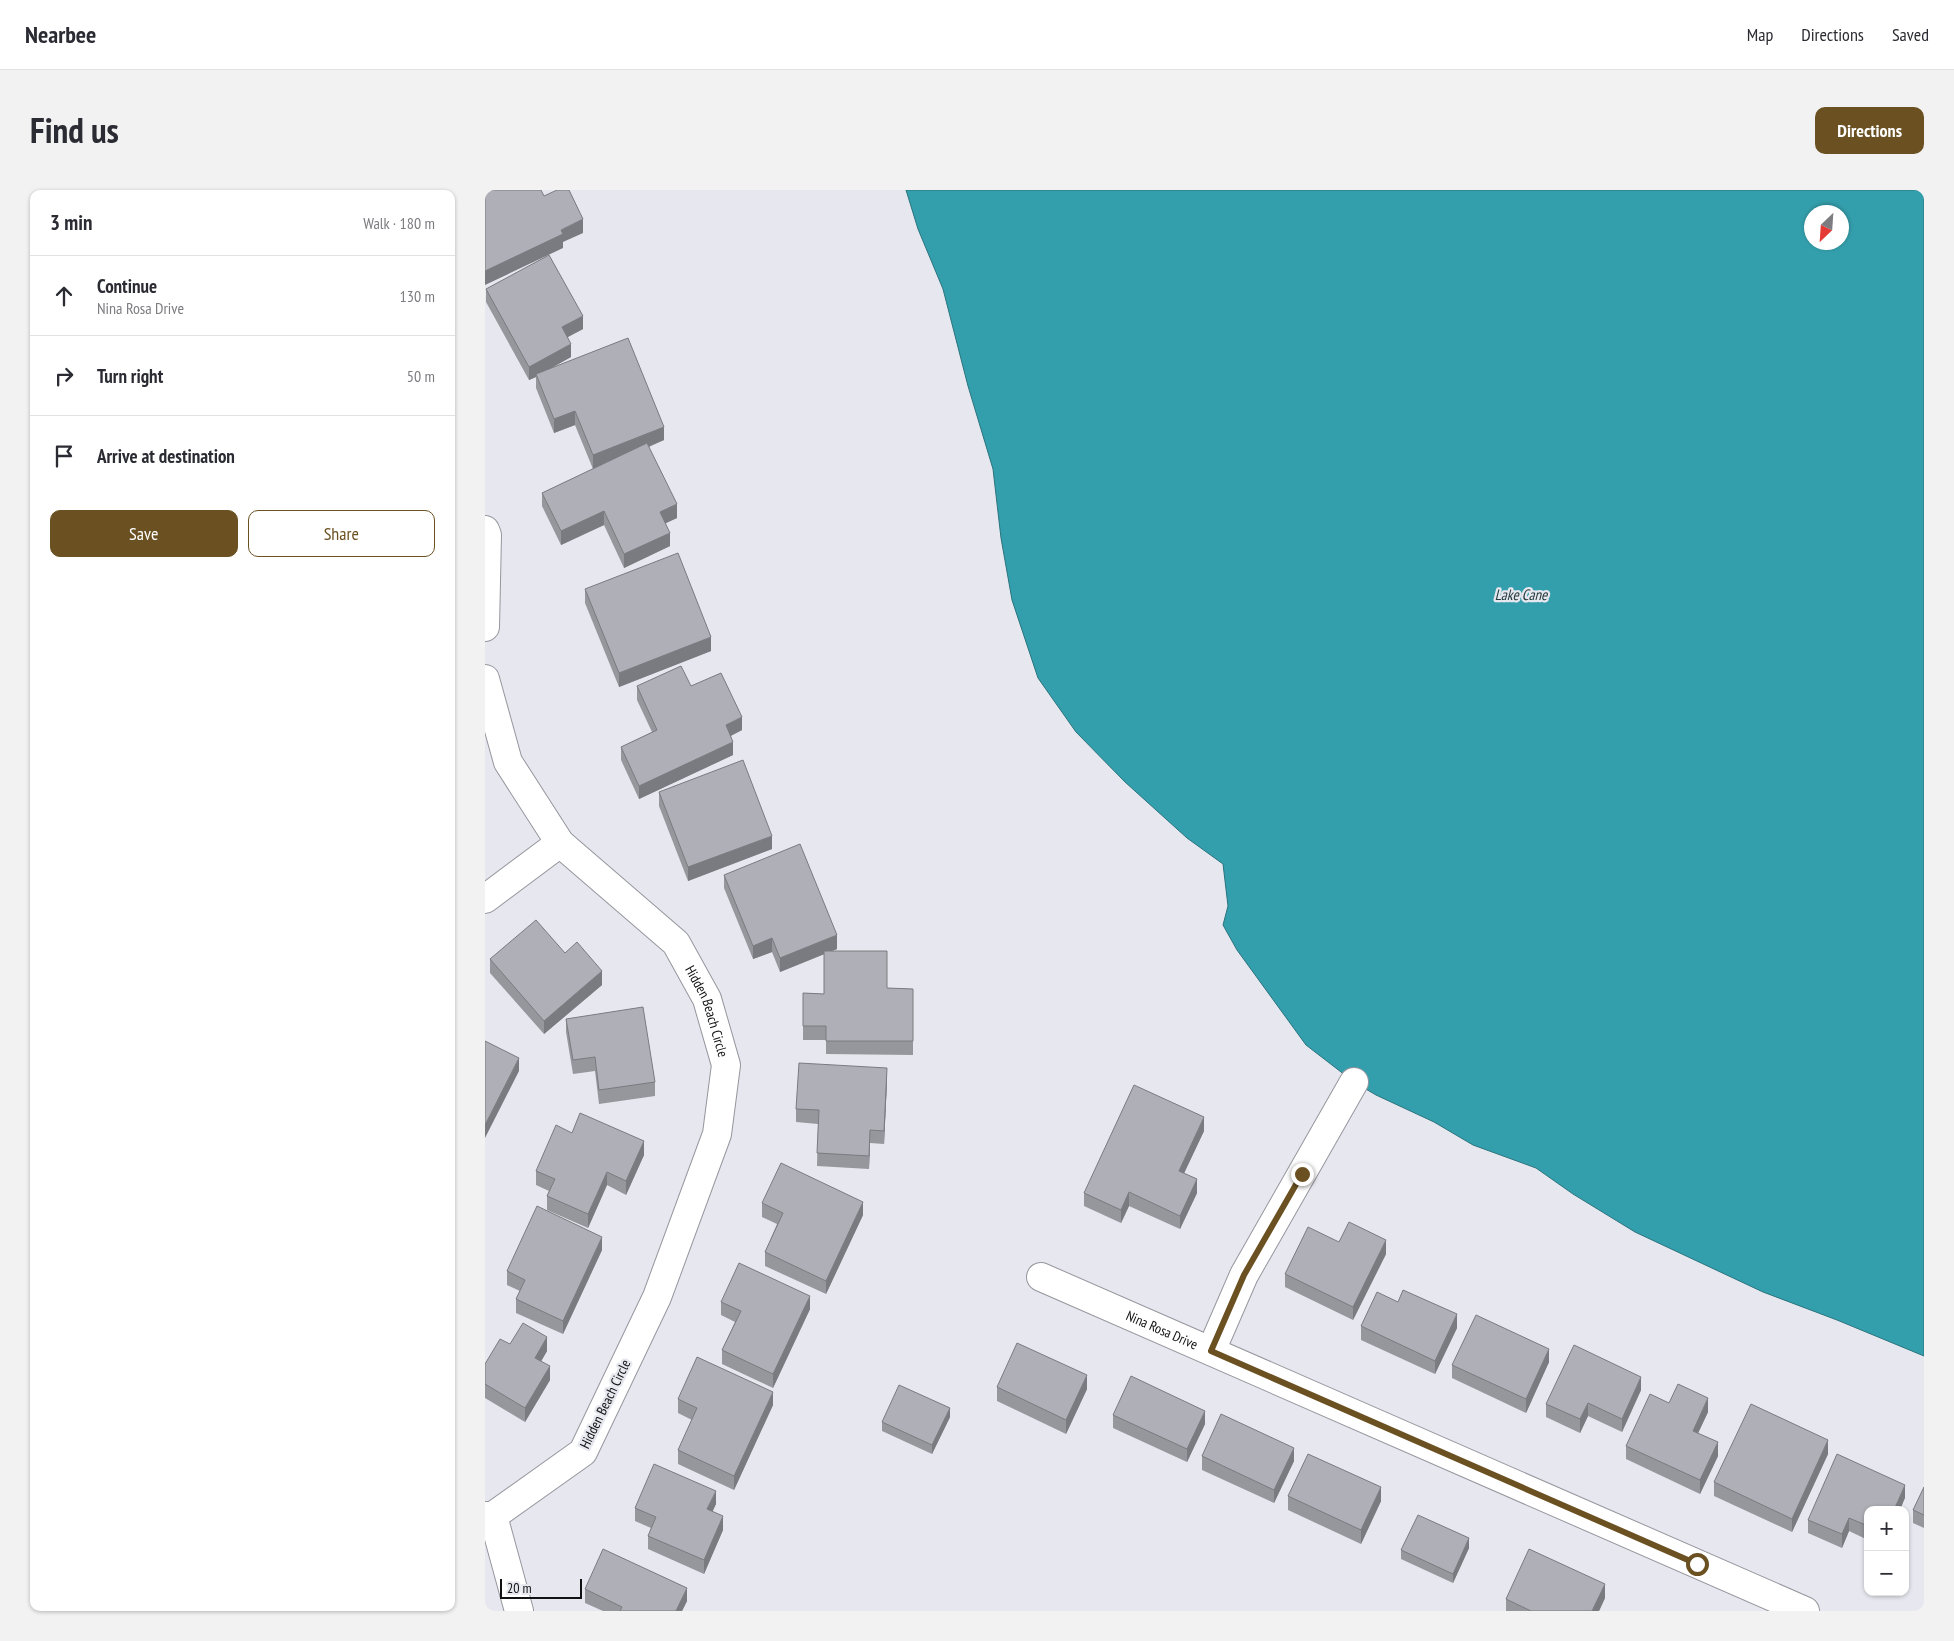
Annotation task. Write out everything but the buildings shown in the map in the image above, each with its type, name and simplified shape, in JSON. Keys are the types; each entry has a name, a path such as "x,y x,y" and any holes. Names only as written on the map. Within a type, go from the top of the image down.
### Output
{"street":[{"path":"485,530 487,535 485,626"},
{"name":"Hidden Beach Circle","path":"485,679 508,762 560,843 676,943 707,999 726,1065 717,1134 657,1297 583,1452 489,1516"},
{"path":"485,899 560,843"},
{"path":"1211,1351 1244,1275 1353,1082"},
{"name":"Nina Rosa Drive","path":"1041,1277 1805,1611"},
{"path":"489,1516 519,1611"}],"water":[{"name":"Lake Cane","path":"906,190 1924,190 1924,1356 1763,1292 1635,1232 1573,1194 1536,1168 1473,1145 1434,1122 1376,1095 1354,1082 1306,1045 1237,950 1223,925 1228,906 1223,864 1187,838 1125,782 1076,732 1038,678 1012,600 1001,538 993,469 968,386 943,289 918,229"}],"route":[{"path":"1302,1174 1244,1275 1211,1351 1697,1564"}]}
